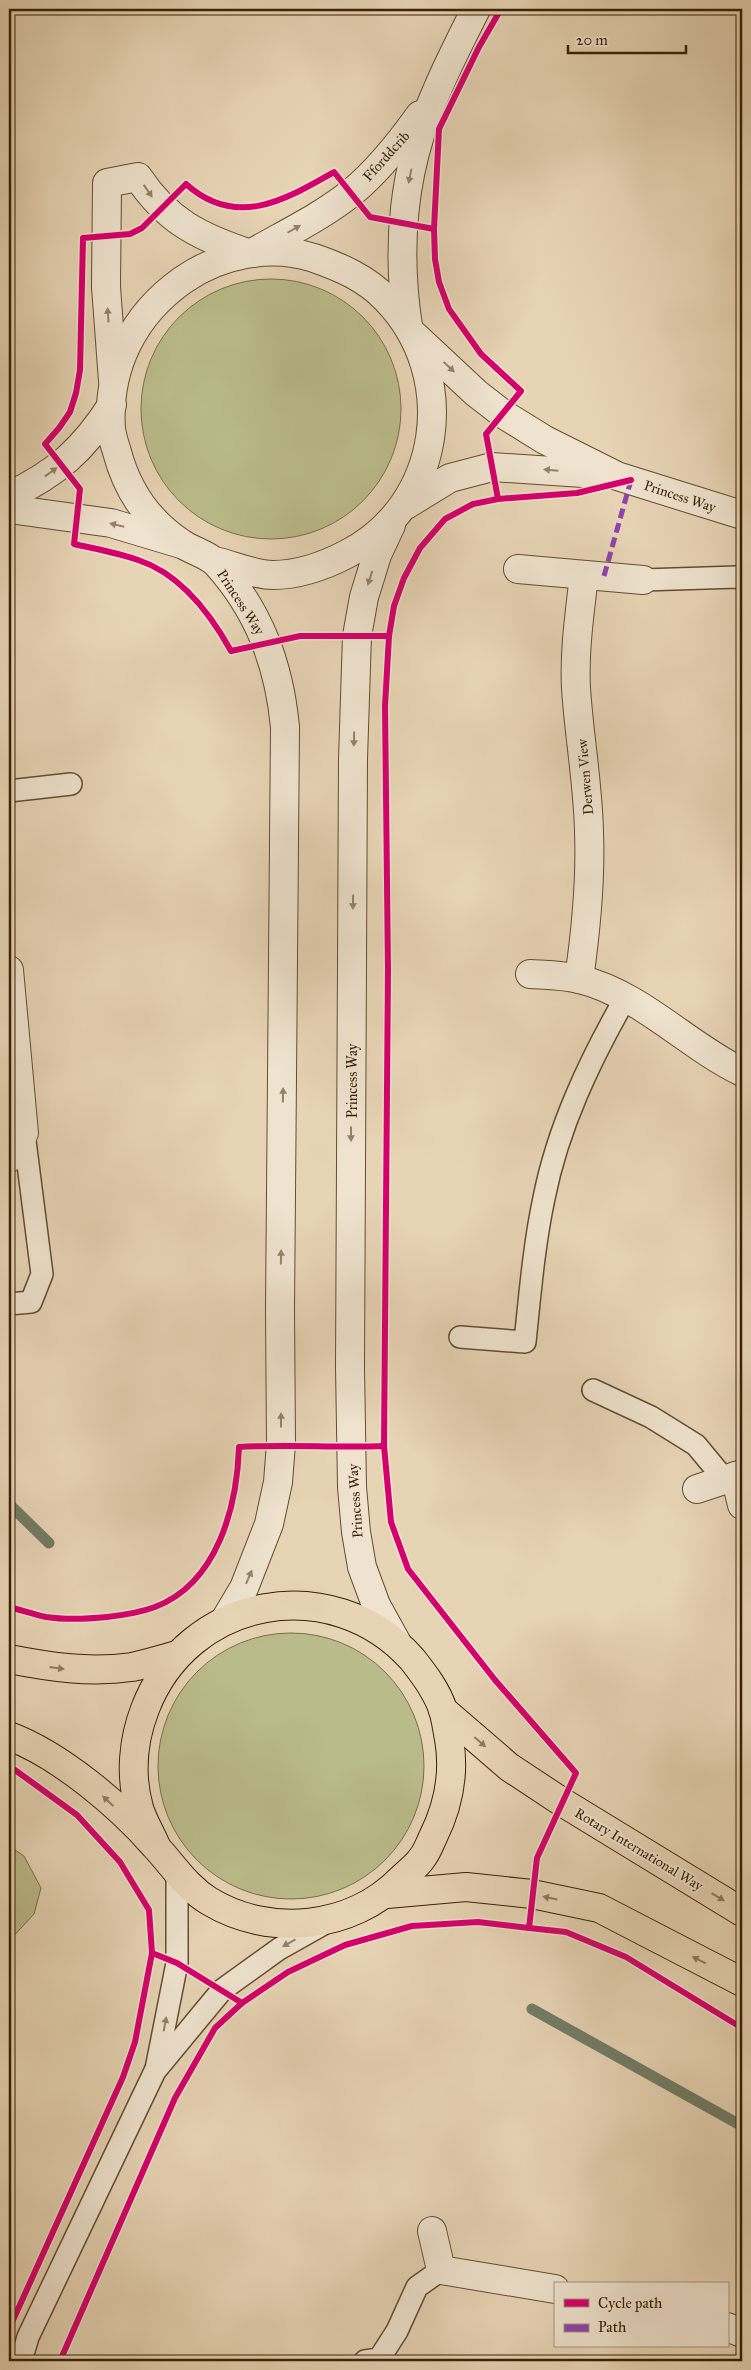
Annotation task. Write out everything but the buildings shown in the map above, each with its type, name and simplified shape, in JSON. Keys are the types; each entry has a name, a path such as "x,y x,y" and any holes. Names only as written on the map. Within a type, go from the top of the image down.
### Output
{"main road":[{"path":"9,1736 23,1741 60,1763 101,1794 156,1846 177,1874 209,1901 248,1918 289,1924 331,1920 360,1910 387,1894 423,1858 445,1811 453,1760 443,1710 424,1674 397,1643 359,1618 314,1606 269,1606 224,1620 198,1635 177,1655 153,1688 138,1727 133,1768 140,1808 156,1846"},
{"path":"9,1659 74,1670 105,1670 134,1666 177,1655"},
{"name":"Rotary International Way","path":"443,1710 516,1772 742,1912"},
{"path":"387,1894 466,1887 532,1894 599,1908 742,1982"}],"street":[{"name":"Fforddcrib","path":"410,330 402,288 405,202 418,141 434,96 476,9"},
{"name":"Fforddcrib","path":"250,253 324,212 356,188 398,145 434,96"},
{"path":"9,496 40,481 61,465 100,424 113,393 106,287 107,184 138,177 150,196 180,223 201,236 250,253"},
{"name":"Princess Way","path":"617,476 542,469 492,467 450,478 398,513 361,547 319,568 271,575 215,561 181,544 146,512 124,478 111,430 113,393 130,335 161,296 201,267 250,253 298,253 345,268 385,298 410,330 476,393 503,414 552,444 617,476 742,516"},
{"name":"Princess Way","path":"397,1643 376,1605 362,1567 356,1532 352,1487 350,1367 353,759 357,636 364,597 377,554 398,513 420,477 432,433 431,386 410,330"},
{"path":"9,509 111,523 181,544"},
{"name":"Princess Way","path":"215,561 241,596 258,623 267,643 282,692 286,726 280,1310 281,1444 278,1482 269,1524 244,1588 224,1620"},
{"path":"518,568 643,580"},
{"name":"Derwen View","path":"579,979 588,916 590,878 588,812 576,688 576,642 584,575"},
{"path":"9,970 24,1133 9,1158"},
{"path":"530,974 579,979 626,997 704,1051 742,1072"},
{"path":"697,1489 734,1477 742,1505"},
{"path":"432,2231 441,2270 554,2289"},
{"path":"728,2327 742,2333"}],"lane":[{"path":"643,580 737,577 742,579"},
{"path":"9,790 71,784"},
{"path":"460,1337 525,1342 544,1198 557,1146 598,1045 626,997"},
{"path":"9,1304 31,1302 42,1274 24,1133"},
{"path":"593,1390 651,1418 696,1445 734,1477"},
{"path":"21,2361 28,2337 155,2071 177,1963 177,1874"},
{"path":"155,2071 222,1990 279,1949 331,1920"},
{"path":"365,2361 379,2359 397,2331 417,2287 441,2270"}],"green space":[{"path":"271,279 296,282 321,289 343,301 363,317 379,337 391,359 398,384 401,409 398,434 391,459 379,481 363,501 343,517 321,529 296,536 271,539 246,536 221,529 199,517 179,501 163,481 151,459 144,434 141,409 144,384 151,359 163,337 179,317 199,301 221,289 246,282"},
{"path":"278,1633 304,1633 330,1638 354,1648 376,1663 394,1681 409,1703 419,1727 424,1753 424,1779 419,1805 409,1829 394,1851 376,1869 354,1884 330,1894 304,1899 278,1899 252,1894 228,1884 206,1869 188,1851 173,1829 163,1805 158,1779 158,1753 163,1727 173,1703 188,1681 206,1663 228,1648 252,1638"},
{"path":"9,1846 24,1856 41,1888 34,1914 9,1941"}],"waterway":[{"path":"9,1504 49,1543"},
{"path":"532,2009 742,2126"}],"marked path":[{"path":"604,576 631,480"}],"cycle path":[{"path":"498,499 486,434 521,391 481,354 449,309 439,282 435,259 434,229 439,129 479,47 501,9"},
{"path":"389,636 300,636 231,651 204,609 193,596 168,575 138,560 74,544 80,489 45,444 70,412 76,393 80,370 83,238 130,234 142,228 186,184 205,198 223,205 242,207 279,200 334,172 370,217 434,229"},
{"path":"9,1768 15,1770 77,1815 120,1862 149,1910 152,1953 177,1963 242,2003 288,1972 345,1945 412,1926 478,1922 529,1928 537,1858 576,1773 495,1680 408,1569 391,1522 384,1446 388,970 385,706 389,636 394,606 404,578 420,548 445,519 473,504 498,499 577,493 631,480"},
{"path":"9,1607 61,1619 125,1615 155,1607 177,1596 194,1580 209,1561 220,1540 228,1517 234,1494 239,1447 384,1446"},
{"path":"529,1928 566,1932 626,1957 742,2028"},
{"path":"9,2329 123,2077 135,2042 152,1953"},
{"path":"60,2361 175,2098 215,2028 242,2003"}]}
